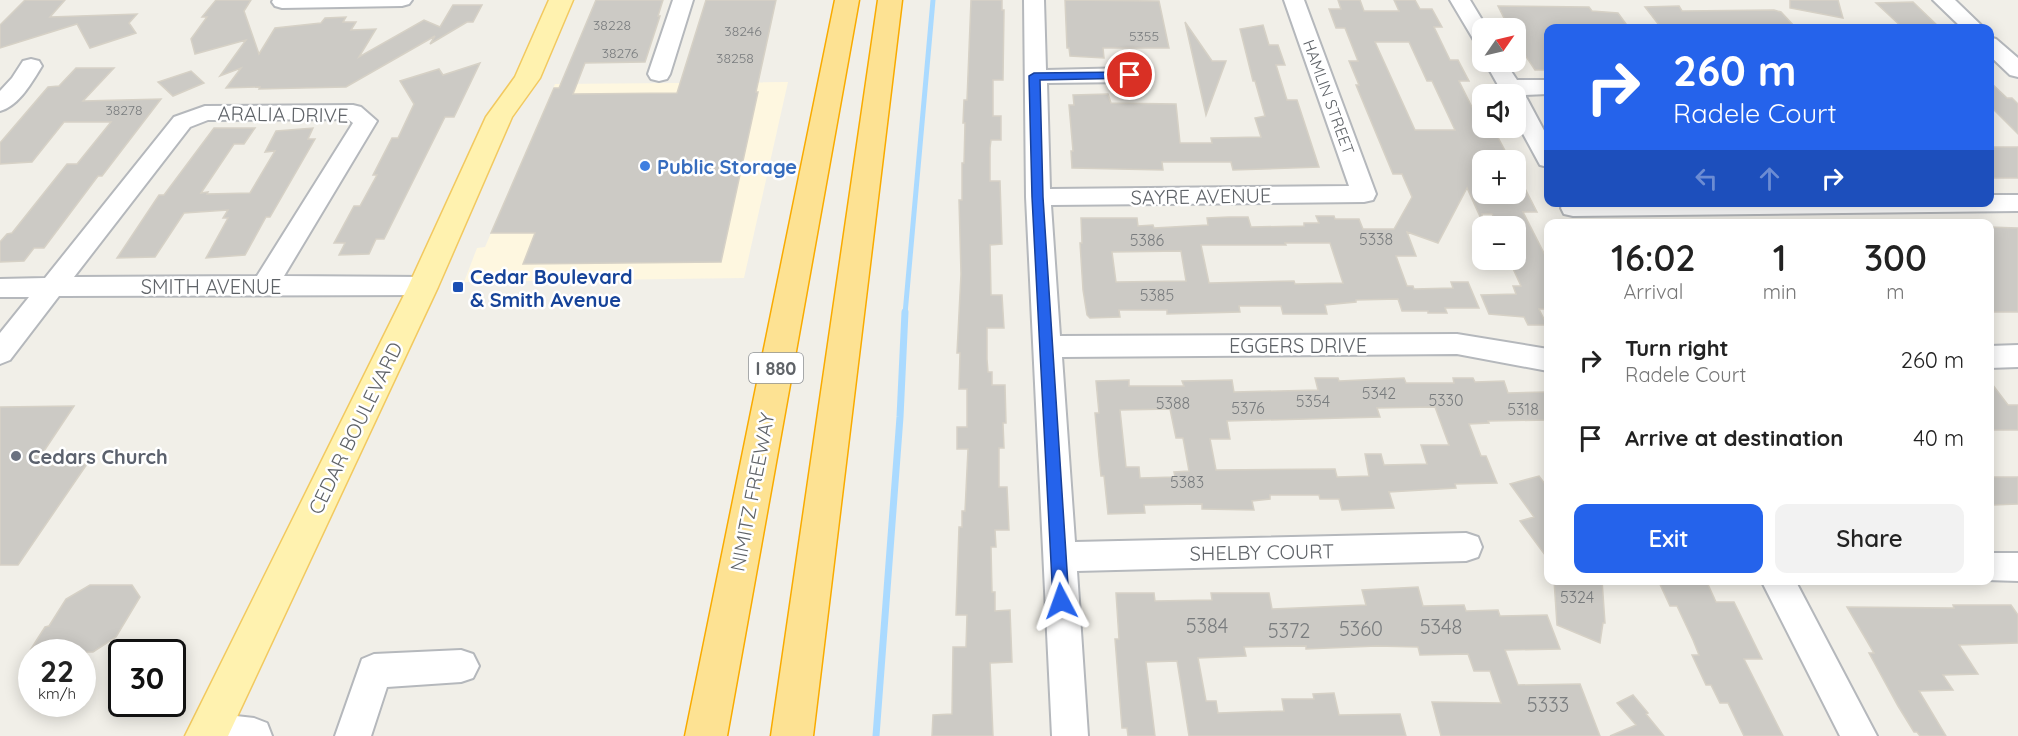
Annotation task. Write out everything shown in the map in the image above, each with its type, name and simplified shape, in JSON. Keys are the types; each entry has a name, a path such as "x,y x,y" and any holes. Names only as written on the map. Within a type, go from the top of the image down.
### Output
{"highway":[{"name":"NIMITZ FREEWAY","path":"706,736 847,0"},
{"path":"792,736 890,0"}],"main road":[{"name":"CEDAR BOULEVARD","path":"499,117 503,79 538,0"},
{"name":"CEDAR BOULEVARD","path":"208,734 423,286 499,117 526,78 561,0"}],"street":[{"path":"283,1 402,0"},
{"path":"659,74 683,0"},
{"path":"1034,0 1038,197 1070,736"},
{"name":"HAMLIN STREET","path":"1294,0 1364,194"},
{"path":"1460,0 1472,21"},
{"path":"1943,0 1970,24"},
{"path":"1994,48 2018,70"},
{"path":"0,104 21,82 31,66"},
{"path":"1034,76 1130,75"},
{"path":"1526,91 1544,88"},
{"name":"ARALIA DRIVE","path":"53,287 182,122 205,113 353,112 366,121 265,285"},
{"path":"1526,118 1544,152"},
{"name":"SAYRE AVENUE","path":"1038,197 1364,194"},
{"path":"1994,203 2018,203"},
{"path":"1575,211 1796,207"},
{"name":"SMITH AVENUE","path":"0,288 423,286"},
{"path":"0,353 53,287"},
{"name":"EGGERS DRIVE","path":"1046,347 1457,344 1544,359"},
{"path":"1994,357 2018,356"},
{"name":"SHELBY COURT","path":"1058,556 1466,547"},
{"path":"1994,567 2018,567"},
{"path":"1780,585 1859,736"},
{"path":"353,736 374,671 461,666"},
{"path":"208,734 254,736"}],"shaded area":[{"name":"Public Storage","path":"788,82 744,278 464,282 477,248 485,247 555,84"}],"building":[{"path":"25,0 65,0 50,17 137,14 129,23 136,33 90,48 77,24 0,48 0,25"},
{"path":"216,0 251,0 244,11 259,54 275,28 321,23 325,18 346,17 343,22 356,22 351,30 376,29 359,57 424,20 440,27 453,5 482,5 473,22 467,22 430,44 435,36 346,87 259,89 260,87 226,88 241,68 220,76 246,40 195,54 191,39 207,17 202,17"},
{"name":"Public Storage","path":"596,0 663,0 645,62 585,63 573,94 677,93 706,0 776,0 721,262 523,264 535,233 491,233 554,88 559,88"},
{"path":"971,0 1002,0 1002,10 1004,10 1003,80 993,80 993,116 1001,116 1001,140 991,140 990,148 990,181 1000,181 1002,244 990,245 991,295 1002,295 1004,328 987,328 987,359 988,372 992,372 992,385 1005,385 1006,423 1003,423 1004,448 999,448 999,487 1007,487 1009,530 995,530 996,547 991,547 992,592 995,592 995,611 1010,610 1012,662 990,663 993,736 932,736 933,715 952,714 953,647 966,647 967,615 956,615 959,527 962,527 962,511 965,511 968,449 957,449 957,427 967,427 967,389 959,389 960,353 957,353 961,274 959,200 962,200 964,100 967,100"},
{"path":"1065,0 1159,1 1169,48 1103,48 1104,58 1070,56 1069,48 1067,48"},
{"path":"1338,0 1360,0 1364,11 1399,11 1394,0 1415,0 1420,9 1432,9 1442,27 1434,27 1450,60 1458,60 1469,81 1459,81 1472,107 1472,138 1498,138 1505,150 1472,150 1472,199 1467,188 1438,243 1407,232 1416,256 1396,256 1407,286 1413,286 1414,289 1453,288 1451,282 1468,282 1479,308 1445,308 1447,313 1428,313 1428,311 1402,311 1398,299 1356,300 1356,302 1325,305 1327,314 1283,314 1281,306 1239,306 1240,312 1167,314 1167,310 1119,310 1120,317 1090,318 1087,315 1083,290 1081,218 1137,218 1138,226 1153,225 1154,228 1208,225 1207,218 1229,217 1248,217 1251,227 1304,226 1304,223 1319,223 1316,216 1334,216 1335,219 1359,219 1363,229 1394,229 1412,197 1402,174 1393,174 1356,85 1359,85 1349,61 1358,61 1345,28 1336,28 1329,9 1341,9","holes":["1375,42 1409,42 1427,81 1432,81 1455,130 1415,130","1330,243 1343,283 1295,284 1294,281 1209,283 1201,245","1181,251 1186,281 1116,282 1112,252"]},
{"path":"1790,0 1838,0 1843,18 1790,8"},
{"path":"1913,2 1936,24 1899,24 1876,3"},
{"path":"1498,6 1589,7 1592,11 1618,13 1626,24 1544,24 1544,70 1535,70 1526,56 1526,18 1504,18"},
{"path":"1679,6 1682,11 1774,10 1781,12 1792,24 1658,24 1645,7"},
{"path":"1185,22 1212,61 1226,61 1206,115"},
{"path":"1263,25 1269,45 1278,45 1285,65 1276,65 1287,100 1297,100 1319,167 1233,170 1231,162 1162,162 1163,170 1072,168 1071,151 1073,151 1069,105 1074,105 1073,95 1108,94 1111,103 1176,104 1180,143 1212,143 1211,138 1261,137 1255,118 1265,116 1255,81 1253,81 1240,29"},
{"path":"480,63 454,117 445,117 384,239 376,239 369,254 339,255 345,243 334,243 354,206 360,206 377,175 373,175 392,138 398,138 414,104 400,81 439,69 443,75"},
{"path":"76,68 114,68 83,101 161,99 102,176 98,176 44,248 34,248 24,261 0,262 0,242 7,234 12,233 67,164 77,164 111,122 64,122 32,162 0,164 0,143 48,87 59,86"},
{"path":"191,71 204,83 173,96 158,82"},
{"path":"1994,86 2007,98 2012,98 2018,104 2018,134 1994,110"},
{"path":"214,128 255,128 244,144 234,144 201,193 208,192 207,194 250,193 275,151 265,152 276,131 313,128 308,139 315,139 245,255 206,258 228,218 223,218 228,210 184,213 155,257 117,258 159,195 164,195"},
{"path":"1994,147 2018,147 2018,178 1994,178"},
{"path":"1526,190 1537,212 1523,212 1525,216 1482,214 1480,216 1474,204 1526,204"},
{"path":"1526,218 1544,253 1544,309 1539,309 1544,325 1528,325 1524,317 1489,314 1481,295 1516,294 1513,286 1521,286 1514,270 1526,270"},
{"path":"1994,227 2018,228 2018,312 1994,312"},
{"path":"1315,378 1338,378 1339,381 1404,378 1406,383 1454,383 1453,378 1473,378 1475,382 1504,381 1508,393 1544,392 1544,420 1488,421 1489,423 1469,424 1481,456 1486,456 1497,483 1455,484 1456,488 1389,492 1394,508 1342,510 1339,499 1320,499 1319,495 1270,495 1270,499 1252,501 1254,510 1202,509 1202,504 1144,505 1145,513 1108,514 1104,476 1101,476 1095,413 1099,413 1096,381 1129,380 1129,386 1184,386 1182,381 1232,380 1234,392 1318,390","holes":["1435,407 1449,445 1421,445 1427,464 1384,465 1381,454 1365,454 1369,476 1337,477 1335,469 1216,470 1210,439 1230,439 1227,421 1380,417 1377,408","1170,409 1176,438 1183,438 1189,471 1174,472 1175,477 1140,478 1139,467 1126,467 1120,410"]},
{"path":"1994,387 2008,405 2018,405 2018,430 1994,430"},
{"name":"Cedars Church","path":"74,406 34,466 87,464 18,565 0,565 0,407"},
{"path":"1539,476 1544,483 1544,554 1520,521 1534,517 1510,484"},
{"path":"1994,477 2018,477 2018,504 1994,505"},
{"path":"90,585 132,585 140,597 116,637 108,639 108,642 96,650 96,639 37,639 45,627 49,626 66,599"},
{"path":"1554,585 1602,585 1605,623 1603,623 1600,643 1557,625"},
{"path":"1660,585 1708,585 1716,602 1734,602 1762,659 1744,659 1783,736 1744,736 1728,703 1720,703 1711,685 1706,685 1692,655 1699,655 1693,640 1677,606 1670,606"},
{"path":"1418,587 1423,606 1464,605 1466,611 1498,610 1500,616 1547,615 1560,649 1505,650 1518,685 1580,684 1600,736 1441,736 1432,702 1501,703 1490,671 1474,671 1468,654 1420,655 1418,647 1377,646 1306,649 1306,646 1244,647 1246,656 1198,658 1206,701 1216,701 1218,713 1284,711 1282,699 1314,699 1313,694 1334,693 1339,715 1400,714 1406,736 1189,736 1177,661 1146,662 1155,736 1128,736 1127,728 1122,728 1115,639 1119,639 1116,593 1154,593 1155,601 1212,600 1211,593 1269,593 1272,609 1366,605 1362,590"},
{"path":"1953,605 2011,605 2018,615 2018,643 1959,645 1978,674 1943,675 1953,690 1919,691 1946,736 1920,736 1914,732 1898,706 1869,653 1874,653 1847,607 1954,608"},
{"path":"1633,695 1664,736 1610,736 1636,725 1617,703"}],"waterway":[{"path":"905,314 933,0"},
{"path":"876,736 900,417 905,312"}],"place":[{"name":"Public Storage","path":"645,166"},
{"name":"Cedar Boulevard & Smith Avenue","path":"458,287"},
{"name":"Cedars Church","path":"16,456"}],"route":[{"path":"1061,601 1038,197 1034,76 1130,75"}]}
